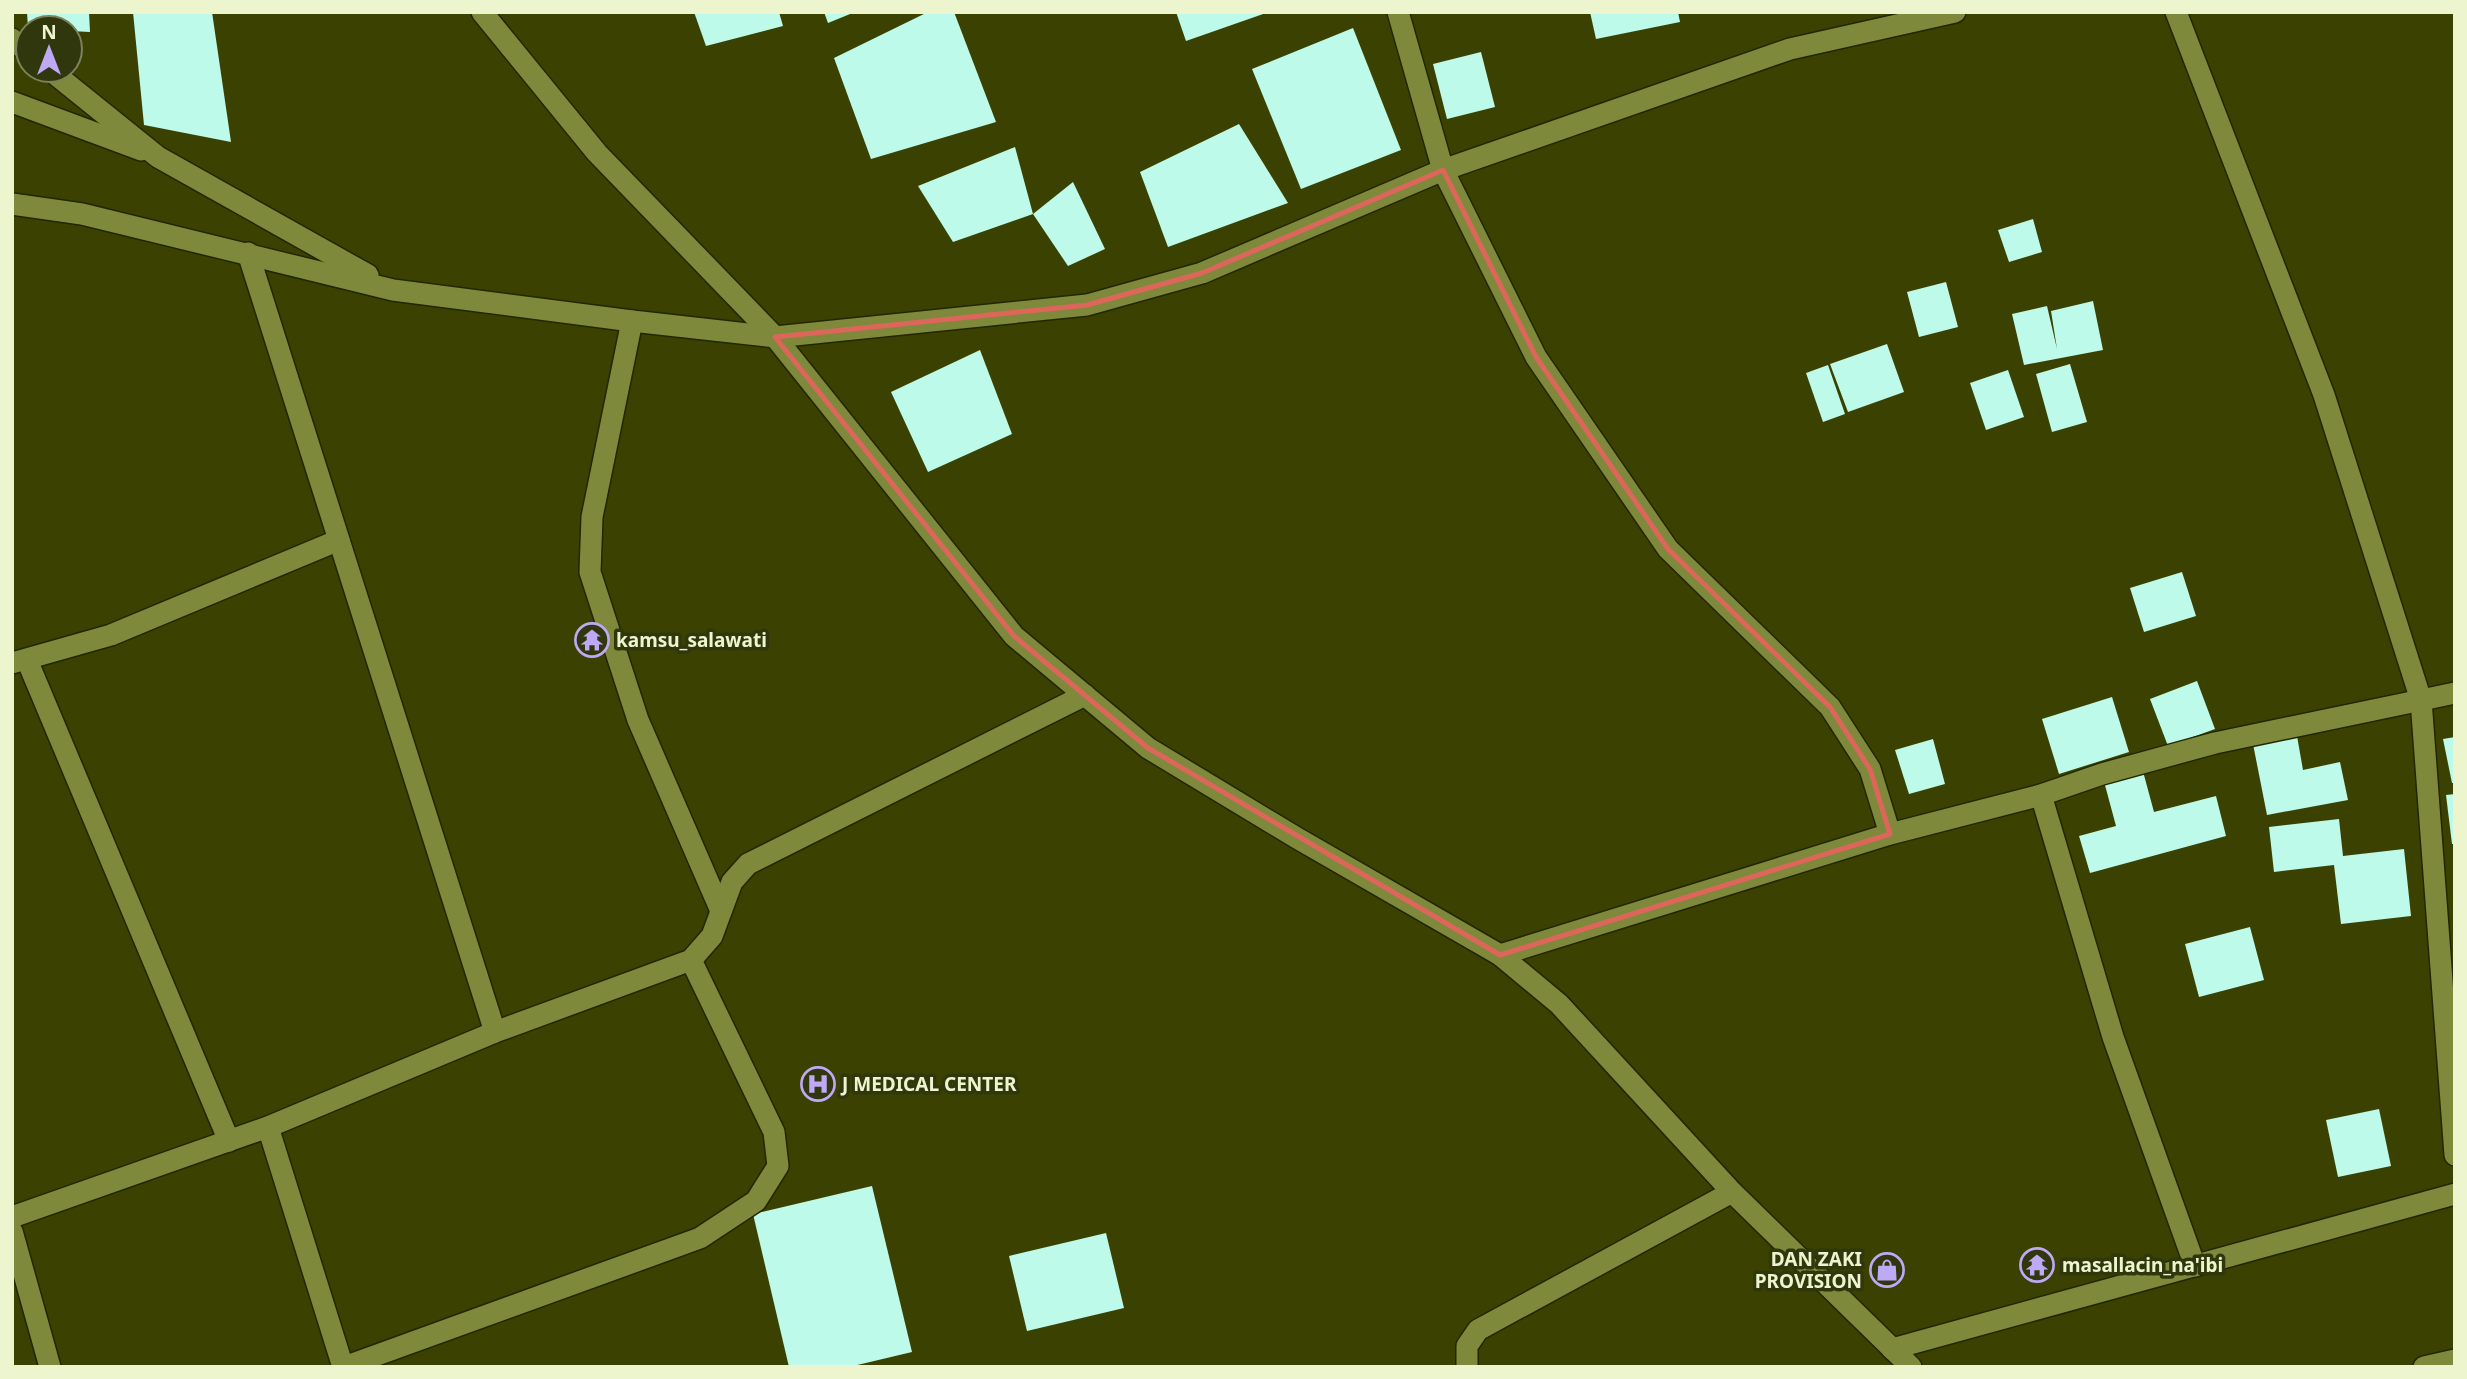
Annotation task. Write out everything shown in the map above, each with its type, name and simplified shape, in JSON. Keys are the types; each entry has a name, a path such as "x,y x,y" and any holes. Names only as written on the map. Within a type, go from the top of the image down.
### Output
{"street":[{"path":"482,12 597,153 775,337 1014,636 1147,748 1500,955 1559,1004 1732,1192 1911,1367"},
{"path":"1398,12 1443,170 1536,357 1668,549 1830,707 1870,769 1890,834"},
{"path":"12,204 82,214 393,290 775,337 1087,305 1202,273 1443,170 1790,49 1955,12"},
{"path":"2176,12 2324,396 2421,700 2455,1155"},
{"path":"67,84 158,157"},
{"path":"12,102 158,157 393,290"},
{"path":"248,253 495,1032"},
{"path":"632,321 592,517 590,572 638,720 721,911"},
{"path":"229,1141 20,661 111,635 339,540"},
{"path":"1500,955 1890,834 2041,795 2102,774 2214,743 2455,693"},
{"path":"12,1217 268,1127 495,1032 691,960 712,936 732,882 748,864 1085,695"},
{"path":"2041,795 2113,1037 2195,1266"},
{"path":"268,1127 344,1367 700,1238 756,1201 778,1166 774,1132 691,960"},
{"path":"1467,1367 1467,1346 1478,1330 1732,1192"},
{"path":"1892,1349 2455,1194"},
{"path":"12,1231 50,1367"},
{"path":"2424,1367 2455,1360"}],"highlighted area":[{"path":"1443,170 1536,357 1668,549 1830,707 1870,769 1890,834 1500,955 1148,748 1014,636 775,337 1087,305 1202,273"}],"building":[{"path":"89,12 90,32 84,32 84,14 27,14"},
{"path":"133,12 212,12 231,142 144,125"},
{"path":"694,12 779,12 783,26 706,46"},
{"path":"824,12 855,12 828,23"},
{"path":"928,12 954,12 996,122 871,159 834,58"},
{"path":"1176,12 1266,12 1266,13 1186,41"},
{"path":"1590,12 1678,12 1680,22 1596,39"},
{"path":"1353,28 1401,150 1301,189 1252,69"},
{"path":"1481,52 1495,107 1447,119 1433,64"},
{"path":"1239,124 1288,203 1168,247 1140,172"},
{"path":"1015,147 1033,214 953,242 918,186"},
{"path":"1073,182 1105,249 1068,266 1033,214"},
{"path":"2033,219 2042,252 2009,262 1998,230"},
{"path":"1946,282 1958,327 1919,337 1907,292"},
{"path":"2093,301 2103,350 2024,365 2012,314 2047,306 2057,349 2051,311"},
{"path":"1887,344 1904,392 1848,412 1830,364"},
{"path":"980,350 1012,434 928,472 891,392"},
{"path":"2070,364 2087,422 2052,432 2036,374"},
{"path":"1828,365 1845,414 1823,422 1806,373"},
{"path":"2008,370 2024,417 1986,430 1970,383"},
{"path":"2182,572 2196,616 2144,632 2130,588"},
{"path":"2197,681 2215,729 2168,746 2150,699"},
{"path":"2112,697 2129,752 2059,774 2042,719"},
{"path":"2297,736 2303,770 2340,762 2348,800 2267,815 2253,744"},
{"path":"2455,737 2455,783 2452,783 2443,739"},
{"path":"1933,739 1945,784 1909,794 1895,750"},
{"path":"2141,764 2154,812 2216,796 2226,836 2090,873 2079,836 2116,826 2102,774"},
{"path":"2455,794 2455,844 2452,844 2446,795"},
{"path":"2339,819 2343,856 2404,849 2411,916 2341,924 2334,865 2274,872 2269,827"},
{"path":"2250,927 2264,980 2199,997 2185,944"},
{"path":"2379,1109 2391,1166 2338,1177 2326,1120"},
{"path":"872,1186 912,1352 849,1367 789,1367 753,1214"},
{"path":"1106,1233 1124,1308 1027,1331 1009,1256"}],"place":[{"name":"kamsu_salawati","path":"592,640"},
{"name":"J MEDICAL CENTER","path":"818,1084"},
{"name":"masallacin_na'ibi","path":"2037,1265"},
{"name":"DAN ZAKI PROVISION","path":"1887,1270"}]}
